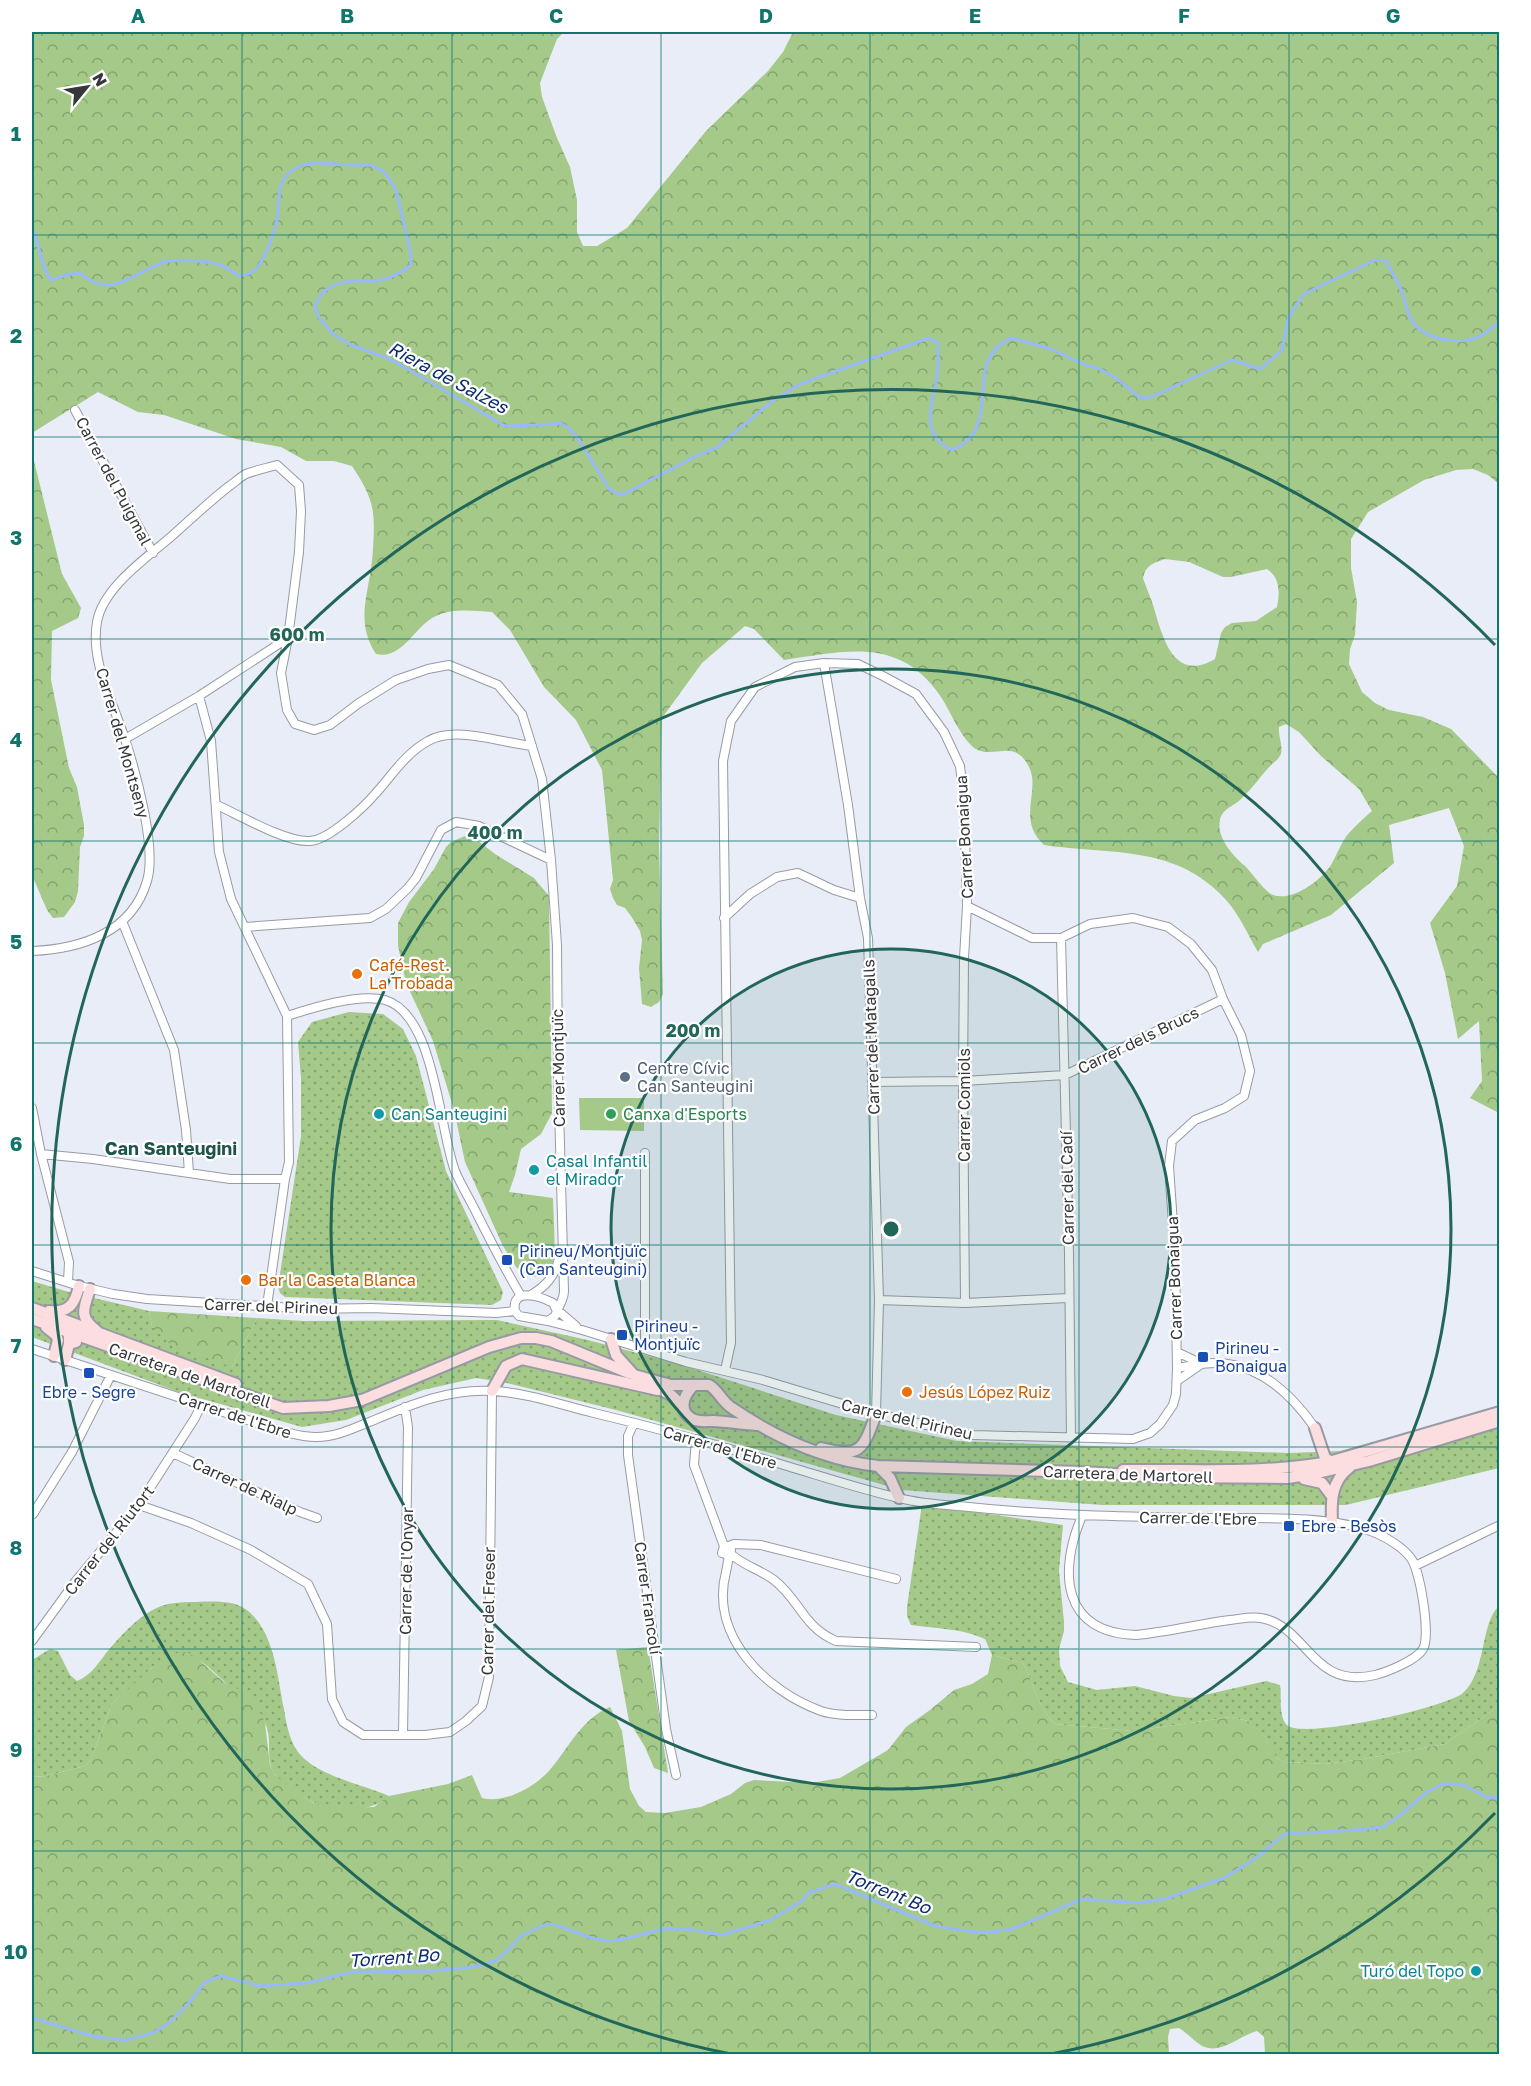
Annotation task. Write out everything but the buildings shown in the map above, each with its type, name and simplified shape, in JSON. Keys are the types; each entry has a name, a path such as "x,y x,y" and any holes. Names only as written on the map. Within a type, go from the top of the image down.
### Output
{"main road":[{"path":"34,1315 62,1312 68,1309 84,1287"},
{"path":"84,1287 84,1316 105,1336"},
{"path":"34,1315 105,1336 302,1407"},
{"path":"34,1315 64,1342 94,1342"},
{"name":"Carretera de Martorell","path":"34,1315 94,1342 283,1408 330,1406 362,1400 489,1347 521,1338 551,1341 634,1375 671,1395 683,1406"},
{"path":"59,1358 68,1332 76,1329 111,1342 127,1344"},
{"path":"611,1338 616,1355 634,1375 671,1385 709,1385 728,1405 757,1425"},
{"path":"492,1391 506,1366 522,1359 660,1390"},
{"path":"693,1386 685,1393 683,1406 692,1419 757,1425"},
{"path":"708,1421 720,1409 718,1394"},
{"path":"1083,1472 1154,1468 1274,1469 1350,1461 1500,1412"},
{"path":"795,1442 839,1452 850,1452 864,1443 876,1414"},
{"name":"Carretera de Martorell","path":"757,1425 831,1458 878,1466 1083,1472 1172,1478 1293,1477 1350,1461 1369,1461 1500,1421"},
{"path":"1315,1428 1324,1438 1329,1462"},
{"path":"1325,1447 1350,1461"},
{"path":"1306,1466 1317,1458 1325,1447"},
{"path":"1329,1462 1338,1464 1357,1460 1369,1461"},
{"path":"1332,1522 1331,1495 1350,1461"},
{"path":"1293,1477 1314,1472 1329,1462"},
{"path":"878,1466 890,1478 899,1498"},
{"path":"1293,1477 1318,1481 1331,1495"}],"street":[{"name":"Carrer del Puigmal","path":"75,410 153,553"},
{"name":"Carrer del Montseny","path":"32,951 57,950 90,941 122,921 138,902 148,880 150,836 125,739 104,682 95,645 97,620 105,602 122,579 217,496 245,474 277,465 299,485 302,512 288,638"},
{"path":"125,739 199,696 288,638"},
{"name":"Carrer Montjuïc","path":"288,638 281,672 286,710 295,724 314,730 330,725 359,703 396,680 428,669 449,665 498,685 522,714 542,779 557,945 564,1296 556,1309"},
{"name":"Carrer del Matagalls","path":"824,663 868,938 879,1300 876,1414"},
{"name":"Carrer Bonaigua","path":"725,1370 731,1343 723,761 731,721 755,687 795,668 824,663 858,664 916,694 944,732 960,766 964,800 968,906 1032,938 1061,938 1090,924 1133,918 1168,927 1191,944 1212,970 1241,1035 1250,1071 1244,1096 1225,1108 1195,1120 1172,1141 1169,1166 1175,1252 1177,1381"},
{"path":"199,696 211,741 219,852 231,899 287,1016 289,1162 267,1306"},
{"path":"217,805 288,838 312,842 345,824 376,793 401,761 428,741 449,736 469,735 532,746"},
{"path":"245,927 370,918 387,909 408,888 416,878 441,831 456,822 479,826 551,860"},
{"path":"724,918 750,894 777,877 798,873 834,890 860,898"},
{"name":"Carrer Comiols","path":"966,1303 963,1082 964,958 968,906"},
{"path":"122,921 174,1050 186,1130 189,1173"},
{"name":"Carrer del Cadí","path":"1061,938 1071,1439"},
{"path":"287,1016 338,1002 362,999 385,1000 403,1011 422,1039 455,1171 501,1262 521,1296"},
{"name":"Carrer dels Brucs","path":"872,1082 963,1082 1065,1075 1223,999"},
{"path":"32,1108 41,1155 69,1262 68,1282"},
{"path":"645,1154 645,1348"},
{"path":"41,1155 93,1159 230,1179 285,1179"},
{"path":"515,1311 515,1301 521,1296 531,1295 543,1288 552,1278 557,1269 562,1248"},
{"name":"Carrer del Pirineu","path":"32,1271 84,1287 147,1299 310,1309 371,1308 496,1313 515,1311 519,1316 582,1330 686,1362 725,1370 876,1414 972,1435 1133,1439 1150,1433 1160,1424 1173,1405 1177,1381"},
{"name":"Carrer del Pirineu","path":"531,1295 550,1301 572,1324 582,1330"},
{"path":"879,1300 966,1303 1068,1298"},
{"path":"548,1322 555,1316 556,1309"},
{"name":"Carrer de l'Ebre","path":"32,1349 281,1431 315,1437 335,1435 405,1407 448,1393 492,1391 524,1395 696,1439 899,1498 1021,1513 1332,1522 1378,1534 1409,1556 1415,1566"},
{"path":"1177,1352 1202,1364"},
{"path":"1177,1381 1202,1364"},
{"path":"1177,1368 1202,1364 1227,1364 1256,1372 1284,1391 1315,1428"},
{"path":"33,1514 72,1452 111,1375"},
{"name":"Carrer del Freser","path":"139,1505 190,1523 251,1550 308,1584 327,1624 332,1699 343,1722 363,1735 450,1732 482,1706 489,1677 492,1391"},
{"name":"Carrer del Riutort","path":"32,1641 75,1582 139,1505 201,1405"},
{"name":"Carrer de l'Onyar","path":"403,1735 408,1427 405,1407"},
{"name":"Carrer Francolí","path":"634,1423 628,1436 628,1455 666,1729 676,1775"},
{"path":"696,1439 694,1465 728,1550 736,1559 756,1568 777,1582 810,1624 825,1636 836,1641 976,1647"},
{"name":"Carrer de Rialp","path":"173,1453 290,1508 317,1518"},
{"path":"1082,1516 1070,1550 1069,1586 1076,1608 1093,1624 1114,1633 1136,1635 1250,1617 1263,1618 1290,1633 1325,1668 1354,1678 1384,1673 1416,1656 1424,1648 1426,1633 1415,1566 1500,1525"},
{"path":"872,1715 837,1714 805,1705 772,1683 745,1658 735,1642 725,1611 723,1590 728,1550 734,1544 761,1545 896,1579"}],"green space":[{"path":"32,32 564,32 557,39 540,83 542,97 570,167 577,200 577,232 583,246 597,246 627,228 706,131 768,71 783,52 793,32 1499,32 1499,484 1488,475 1473,469 1456,470 1424,480 1368,512 1351,539 1351,568 1357,602 1355,635 1350,649 1349,664 1362,692 1375,703 1389,710 1423,717 1451,729 1499,778 1499,1113 1470,1098 1482,1081 1479,1021 1458,1039 1445,973 1430,923 1457,886 1464,846 1449,808 1389,825 1394,863 1331,915 1263,944 1258,952 1227,901 1208,883 1187,870 1142,855 1044,845 1032,825 1030,815 1032,776 1023,758 1010,751 988,752 973,747 959,730 941,697 925,678 908,664 890,656 870,652 829,653 784,660 754,629 745,626 702,663 662,718 659,846 663,994 659,1002 651,1007 642,1004 639,968 642,940 640,931 625,908 617,905 610,889 613,880 602,770 576,720 544,687 510,630 492,612 443,613 428,621 401,648 385,655 376,654 366,633 364,613 371,569 373,513 368,494 352,466 334,461 306,461 281,447 236,439 164,415 138,412 98,392 32,433","holes":["1165,559 1189,562 1223,577 1267,569 1277,581 1279,596 1277,607 1256,621 1232,623 1225,627 1221,633 1215,659 1200,665 1188,665 1179,661 1165,641 1143,578 1150,565","1286,724 1299,732 1321,756 1359,789 1372,811 1346,837 1331,865 1321,877 1298,893 1281,896 1273,895 1266,890 1235,857 1226,846 1219,826 1223,813 1246,794 1281,754 1279,727"]},
{"path":"32,453 62,574 81,608 78,618 52,631 51,680 69,768 77,787 84,825 75,902 64,917 53,918 47,910 32,875"},
{"path":"465,836 473,837 495,854 534,878 549,896 552,1113 541,1134 521,1149 509,1192 553,1198 555,1243 552,1265 548,1271 535,1277 528,1277 516,1267 503,1246 465,1162 454,1110 433,1041 406,983 398,946 398,923 409,902 434,869 446,847 451,842"},
{"path":"349,1012 383,1014 403,1029 416,1056 446,1171 503,1292 501,1300 492,1305 285,1297 280,1293 278,1287 301,1136 301,1078 298,1042 312,1022"},
{"name":"Canxa d'Esports","path":"579,1098 644,1098 644,1131 580,1130"},
{"path":"32,1281 149,1311 152,1327 232,1367 257,1318 303,1321 497,1320 588,1340 679,1364 836,1415 957,1441 1289,1453 1340,1451 1499,1407 1499,1468 1346,1505 1102,1505 902,1490 616,1410 507,1383 476,1378 423,1390 346,1420 302,1427 181,1393 32,1337"},
{"path":"149,1311 257,1318 232,1367 171,1345 152,1327"},
{"path":"922,1504 1063,1525 1059,1571 1064,1631 1059,1649 1060,1666 1068,1682 1097,1690 1135,1686 1191,1698 1266,1681 1280,1685 1281,1711 1284,1721 1287,1725 1298,1729 1374,1720 1430,1706 1463,1693 1471,1684 1476,1673 1489,1624 1499,1606 1499,1706 1445,1744 1325,1764 1285,1762 1277,1758 1248,1721 1231,1717 1134,1731 1055,1724 1040,1703 1023,1663 992,1655 985,1639 976,1635 911,1625 907,1616 907,1607"},
{"path":"175,1603 232,1603 244,1608 262,1628 273,1654 291,1740 303,1758 313,1766 338,1778 389,1796 377,1804 345,1809 328,1807 296,1794 283,1784 271,1767 269,1735 265,1723 227,1684 186,1652 152,1667 117,1699 111,1706 91,1759 85,1766 46,1776 32,1777 32,1660 50,1649 58,1651 70,1675 77,1681 89,1673 123,1634 153,1610"},
{"path":"648,1647 668,1773 654,1768 645,1747 629,1721 616,1650"},
{"path":"186,1652 196,1657 226,1684 252,1695 265,1723 270,1765 275,1775 297,1794 314,1803 345,1808 374,1807 389,1796 448,1784 472,1775 482,1798 500,1799 518,1793 543,1777 583,1727 600,1712 610,1707 622,1731 630,1789 639,1806 646,1812 665,1813 701,1807 731,1794 745,1783 754,1780 811,1783 840,1778 888,1750 906,1727 954,1690 972,1684 988,1674 992,1655 1023,1663 1040,1703 1055,1724 1134,1731 1231,1717 1248,1721 1277,1758 1285,1762 1325,1764 1445,1744 1499,1706 1499,2054 1265,2054 1264,2037 1257,2031 1223,2047 1209,2048 1202,2046 1179,2028 1170,2029 1169,2054 32,2054 32,1777 46,1776 85,1766 91,1759 111,1706 117,1699 159,1661 177,1653"}],"waterway":[{"name":"Riera de Salzes","path":"32,227 51,280 80,273 103,285 114,284 157,265 180,260 202,261 223,266 240,276 249,274 263,258 277,219 279,193 283,181 291,171 314,163 374,166 388,177 397,194 411,265 381,280 346,282 332,286 321,294 315,309 320,319 333,334 351,345 392,360 505,426 560,423 569,428 610,490 622,495 716,448 774,400 800,384 929,338 938,343 938,368 931,407 931,427 941,443 952,450 968,439 977,426 988,362 996,348 1012,338 1051,349 1088,366 1098,368 1116,378 1141,398 1151,397 1232,360 1260,369 1282,350 1288,320 1304,294 1375,260 1386,261 1403,295 1411,320 1424,332 1446,340 1462,341 1476,338 1500,322"},
{"name":"Torrent Bo","path":"32,2018 96,2037 126,2040 153,2033 169,2023 189,2003 205,1982 221,1976 260,1986 307,1983 352,1972 433,1971 473,1967 498,1960 522,1935 547,1924 591,1938 610,1941 663,1929 686,1929 722,1935 771,1920 803,1900 808,1893 835,1884 935,1926 973,1932 993,1932 1012,1929 1082,1899 1138,1903 1165,1899 1224,1878 1256,1858 1285,1834 1383,1827 1427,1792 1443,1784 1462,1784 1486,1797 1500,1798"}],"place":[{"name":"Café-Rest. La Trobada","path":"357,974"},
{"name":"Centre Cívic Can Santeugini","path":"625,1077"},
{"name":"Can Santeugini","path":"379,1114"},
{"name":"Canxa d'Esports","path":"611,1114"},
{"name":"Casal Infantil el Mirador","path":"534,1170"},
{"name":"Pirineu/Montjuïc (Can Santeugini)","path":"507,1260"},
{"name":"Bar la Caseta Blanca","path":"246,1280"},
{"name":"Pirineu - Montjuïc","path":"622,1335"},
{"name":"Pirineu - Bonaigua","path":"1203,1357"},
{"name":"Ebre - Segre","path":"89,1373"},
{"name":"Jesús López Ruiz","path":"907,1392"},
{"name":"Ebre - Besòs","path":"1289,1526"},
{"name":"Turó del Topo","path":"1476,1971"}],"district":[{"name":"Can Santeugini","path":"171,1149"}]}
